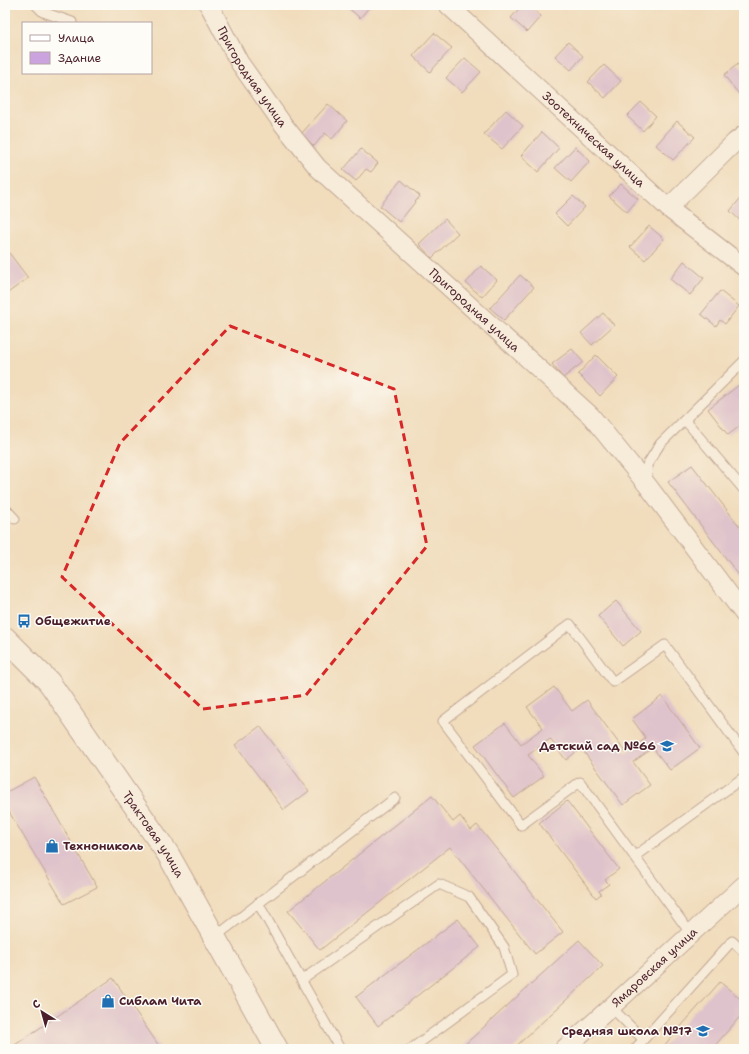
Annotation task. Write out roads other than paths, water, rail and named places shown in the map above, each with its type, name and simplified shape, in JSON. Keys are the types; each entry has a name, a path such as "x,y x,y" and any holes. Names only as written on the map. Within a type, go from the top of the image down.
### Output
{"main road":[{"name":"Трактовая улица","path":"5,638 49,682 168,854 277,1049"}],"street":[{"name":"Пригородная улица","path":"209,5 239,62 282,123 318,168 591,416 648,486 744,614"},
{"name":"Зоотехническая улица","path":"448,5 668,208 744,267"},
{"path":"668,208 734,142 744,135"},
{"name":"Ямаровская улица","path":"564,1049 744,885"}],"lane":[{"path":"36,5 43,12 72,22"},
{"path":"648,486 647,465 660,444 744,362"},
{"path":"685,420 744,490"},
{"path":"5,508 15,519"},
{"path":"691,934 580,782 521,825 443,721 570,624 613,682 665,645 744,753"},
{"path":"635,856 744,777"},
{"path":"214,937 395,798"},
{"path":"302,980 439,884 469,897 504,947 512,975 411,1049"},
{"path":"258,903 340,1049"},
{"path":"635,1049 732,941 744,952"},
{"path":"611,1007 643,1039"}],"place":[{"name":"Общежитие","path":"24,621"},
{"name":"Детский сад №66","path":"667,746"},
{"name":"Технониколь","path":"52,846"},
{"name":"Сиблам Чита","path":"108,1001"},
{"name":"Средняя школа №17","path":"703,1031"}]}
